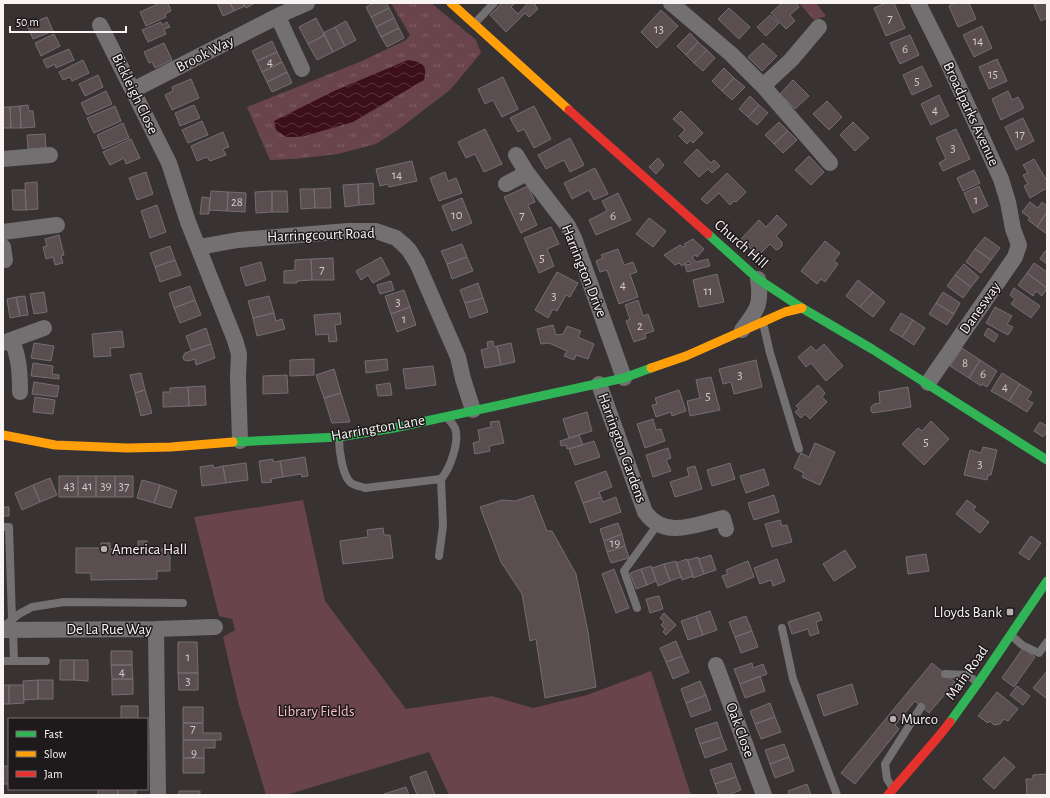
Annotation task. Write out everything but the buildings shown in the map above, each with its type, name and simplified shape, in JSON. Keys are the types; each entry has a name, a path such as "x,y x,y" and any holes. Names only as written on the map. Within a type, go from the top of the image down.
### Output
{"street":[{"name":"Brook Way","path":"132,90 279,11 307,3"},
{"name":"Church Hill","path":"451,3 758,279 802,308 928,383 1047,460"},
{"path":"672,3 731,54 763,86 830,163"},
{"name":"Broadparks Avenue","path":"918,3 948,63 1000,180 1008,202 1013,229"},
{"path":"279,11 302,69"},
{"name":"Bickleigh Close","path":"100,25 169,163 188,222 199,247"},
{"path":"763,86 791,60 819,27"},
{"path":"3,159 50,155"},
{"name":"Harrington Drive","path":"516,155 564,221 574,238 624,378"},
{"path":"506,184 528,173"},
{"path":"3,232 57,225"},
{"name":"Danesway","path":"928,383 1015,258 1019,245 1013,229"},
{"name":"Harringcourt Road","path":"199,247 238,240 348,231 376,231 396,238 409,250 417,263 458,357 473,410"},
{"path":"199,247 239,354 238,377 240,441"},
{"name":"Harrington Lane","path":"741,331 754,315 759,304 760,294 758,279"},
{"name":"Harrington Lane","path":"3,435 55,445 119,447 171,447 240,441 339,437 394,428 624,378 686,356 785,312 802,308"},
{"path":"20,392 18,358 8,342 44,328"},
{"name":"Harrington Gardens","path":"599,384 645,512 658,524"},
{"path":"658,524 668,528 678,529 723,518 726,530"},
{"name":"Main Road","path":"891,792 939,736 978,683 1047,581"},
{"name":"De La Rue Way","path":"8,626 156,629 215,627"},
{"path":"156,629 158,795"},
{"name":"Oak Close","path":"716,665 764,795"}],"lane":[{"path":"474,24 494,3"},
{"path":"762,322 770,354 799,449"},
{"path":"339,437 339,447 345,475 350,482 357,486 365,488 441,479 447,473 456,439 455,428 446,416"},
{"path":"439,556 443,526 441,479"},
{"path":"637,608 624,571 658,524"},
{"path":"3,527 9,527 8,626 14,661"},
{"path":"8,626 32,607 64,602 183,602"},
{"path":"782,628 794,679 837,795"},
{"path":"1010,635 1022,645 1039,653 1047,642"},
{"path":"3,661 46,661"},
{"path":"945,674 968,675 978,683"},
{"path":"891,792 885,764 921,706"}],"green space":[{"path":"391,3 431,3 476,40 481,53 450,90 399,129 376,144 338,154 270,160 247,107 362,61 406,40 410,35"},
{"path":"799,3 816,3 826,16 814,20"},
{"name":"Library Fields","path":"303,500 325,601 406,709 492,696 533,708 587,695 651,671 691,795 449,795 429,752 286,795 266,795 238,702 223,637 235,630 232,619 219,616 194,517"}],"water":[{"path":"408,60 423,65 425,71 424,80 353,122 301,137 286,137 276,130 274,121 334,91"}],"traffic: fast":[{"path":"708,234 758,279 802,308 872,349 1047,460"},
{"path":"233,442 339,437 394,428 624,378 651,368"},
{"path":"950,722 1047,581"}],"traffic: slow":[{"path":"451,3 569,110"},
{"path":"651,368 686,356 785,312 802,308"},
{"path":"3,435 55,445 127,448 171,447 233,442"}],"traffic: jam":[{"path":"569,110 708,234"},
{"path":"888,795 950,722"}],"place":[{"name":"America Hall","path":"104,549"},
{"name":"Lloyds Bank","path":"1010,612"},
{"name":"Murco","path":"893,719"}]}
